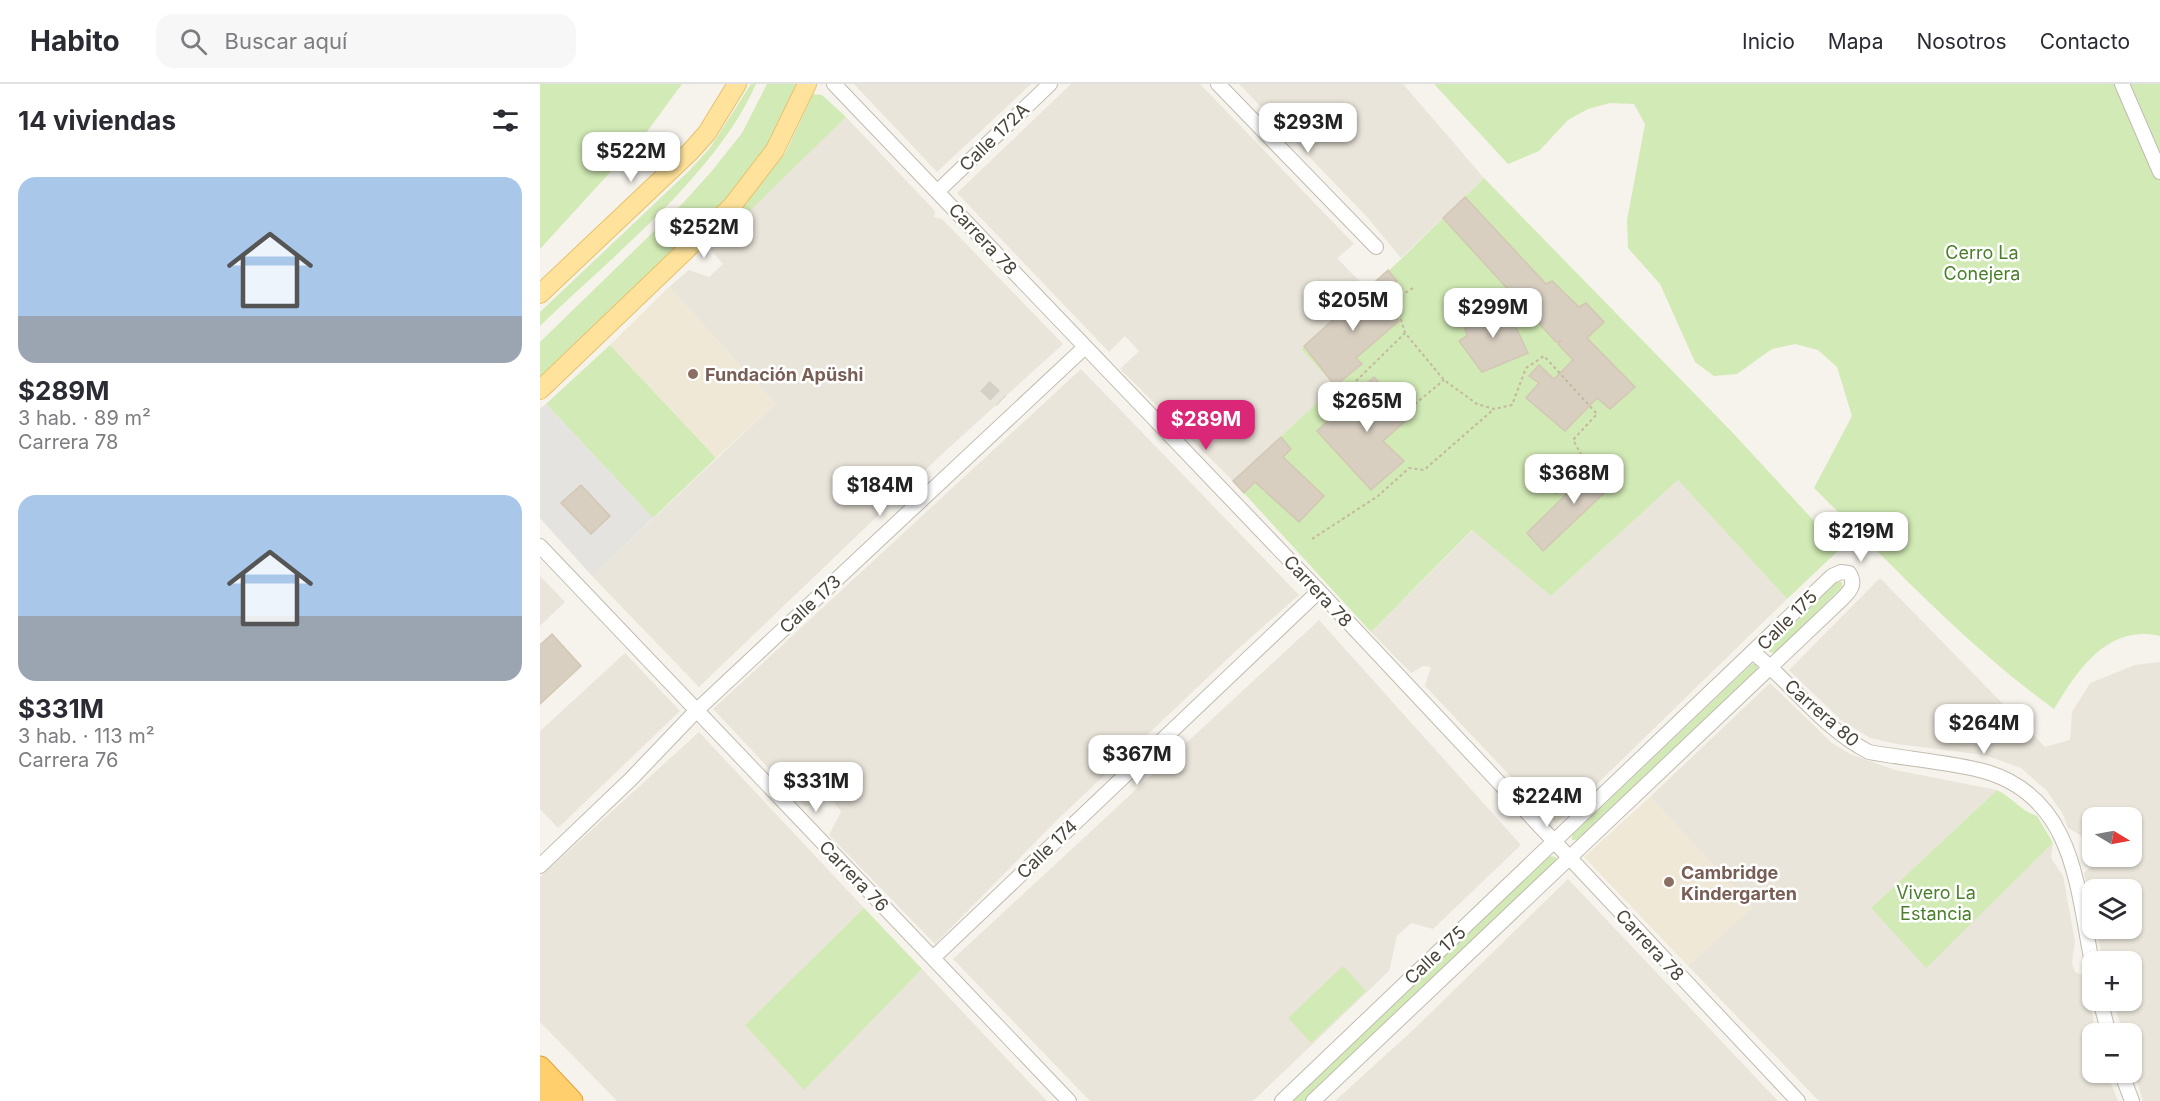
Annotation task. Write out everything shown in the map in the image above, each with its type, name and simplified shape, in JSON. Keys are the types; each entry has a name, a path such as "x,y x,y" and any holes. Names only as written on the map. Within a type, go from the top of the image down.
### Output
{"highway":[{"path":"540,1067 572,1101"},
{"path":"540,1093 548,1101"}],"main road":[{"path":"540,294 690,152 707,133 737,84"},
{"path":"540,390 732,206 775,150 807,84"}],"street":[{"name":"Carrera 78","path":"834,84 1319,591 1798,1101"},
{"name":"Calle 172A","path":"938,191 1050,84"},
{"path":"1218,84 1376,247"},
{"path":"2122,84 2160,172"},
{"name":"Calle 173","path":"540,866 631,779 697,710 1084,346"},
{"name":"Carrera 76","path":"540,546 1069,1101"},
{"name":"Calle 175","path":"1282,1101 1555,843 1832,576 1841,572 1849,573 1853,583 1848,592 1772,668 1313,1101"},
{"name":"Calle 174","path":"933,958 1319,591"},
{"name":"Carrera 80","path":"1754,653 1842,736 1869,752 1984,771 2008,780 2035,799 2047,810 2067,846 2089,951"},
{"path":"2125,1083 2132,1101"}],"path":[{"path":"1413,288 1395,299 1405,333 1444,380 1477,404 1494,409"},
{"path":"1356,381 1405,333"},
{"path":"1312,539 1378,496 1409,468 1424,470 1494,409 1512,405 1526,368 1544,356 1597,414 1573,440 1581,454 1577,464 1563,475 1557,494"},
{"path":"1410,408 1444,380"}],"shaded area":[{"path":"854,84 1031,84 937,172"},
{"path":"1071,84 1200,84 1354,244 1337,258 1367,289 1301,349 1335,386 1233,481 1120,369 1139,351 1125,336 1109,352 957,193"},
{"path":"1239,84 1403,84 1484,178 1401,258 1368,218"},
{"path":"846,117 935,211 934,217 942,219 1063,344 939,457 699,687 592,576 775,404 669,287 689,270 709,277 723,264 709,248"},
{"name":"Fundación Apüshi","path":"669,287 775,404 716,458 610,345"},
{"path":"1081,369 1299,595 1239,648 1057,820 935,944 829,835 841,812 835,803 825,799 805,807 713,709"},
{"path":"546,404 653,518 592,576 540,518 540,409"},
{"path":"1678,480 1787,599 1556,824 1425,686 1431,667 1423,666 1411,673 1371,632 1473,530 1551,596"},
{"path":"540,576 565,602 540,626"},
{"path":"1880,578 2045,747 2070,740 2072,712 2090,683 2135,665 2160,662 2160,1101 2143,1101 2138,1083 2142,1083 2142,1023 2120,1023 2116,1011 2142,1011 2142,951 2100,951 2099,939 2142,939 2142,879 2085,879 2084,873 2090,867 2142,867 2142,807 2082,807 2082,836 2068,828 2063,814 2046,790 2021,768 1985,755 1897,744 1870,738 1841,720 1789,670"},
{"path":"1319,620 1521,845 1433,929 1411,923 1397,936 1389,971 1253,1101 1090,1101 953,959"},
{"path":"625,653 680,711 558,828 540,809 540,731"},
{"path":"1770,683 1832,743 1850,754 1895,770 1997,790 1871,908 1926,967 2053,843 2051,858 2063,876 2075,941 2072,963 2075,972 2082,975 2082,1011 2092,1011 2094,1023 2082,1023 2082,1083 2111,1083 2118,1101 1819,1101 1688,966 1752,907 1650,797"},
{"path":"699,732 864,908 745,1025 804,1089 922,969 1047,1101 617,1101 540,1022 540,877"},
{"name":"Cambridge Kindergarten","path":"1650,797 1753,908 1688,966 1584,857"},
{"path":"1568,879 1778,1101 1335,1101 1413,1030"}],"green space":[{"path":"540,84 682,84 646,133 540,249"},
{"path":"751,84 756,84 738,118 689,182 629,243 540,326 540,312 689,171 710,148"},
{"path":"767,84 798,84 773,137 740,185 540,381 540,342 683,203 711,172 742,133"},
{"name":"Cerro La Conejera","path":"1434,84 2160,84 2160,636 2141,634 2124,637 2109,644 2096,653 2073,679 2054,709 1960,631 1814,488 1852,416 1837,367 1818,350 1795,344 1772,349 1737,374 1714,376 1695,362 1660,284 1628,248 1627,220 1645,124 1634,104 1610,103 1588,109 1568,120 1539,151 1508,164"},
{"path":"813,94 822,95 846,117 739,221 734,216 786,152"},
{"path":"1484,178 1731,431 1840,549 1787,599 1678,480 1551,596 1472,530 1371,632 1233,481 1335,386 1301,349 1396,264"},
{"path":"610,345 716,458 653,518 546,404"},
{"path":"1836,582 1842,582 1842,587 1776,653 1769,652 1770,648"},
{"path":"1752,664 1757,664 1757,669 1577,840 1572,840 1572,835"},
{"name":"Vivero La Estancia","path":"1997,790 2026,811 2037,816 2053,843 1926,968 1871,908"},
{"path":"1550,856 1556,857 1556,862 1304,1101 1292,1101"},
{"path":"864,908 922,969 804,1090 745,1025"},
{"path":"1343,966 1366,991 1311,1043 1288,1018"}],"building":[{"path":"1465,197 1546,284 1552,281 1579,307 1586,303 1604,322 1587,338 1635,387 1610,409 1597,398 1565,431 1526,398 1539,383 1529,376 1539,365 1554,379 1573,360 1558,344 1561,341 1556,342 1443,218"},
{"path":"1388,270 1397,281 1379,300 1399,321 1356,358 1362,364 1335,386 1304,346"},
{"path":"1505,304 1528,353 1482,372 1459,341 1467,336 1464,325"},
{"path":"1374,377 1410,417 1383,441 1404,461 1371,490 1317,431"},
{"path":"1281,437 1291,449 1283,457 1324,496 1299,522 1255,482 1244,493 1233,481"},
{"path":"1602,459 1620,478 1543,551 1527,533"},
{"path":"581,485 610,516 591,534 561,503"},
{"path":"552,634 581,666 540,704 540,645"}],"tunnel":[{"path":"985,386 1001,401"}],"place":[{"name":"Fundación Apüshi","path":"693,374"},
{"name":"Cambridge Kindergarten","path":"1669,882"}]}
